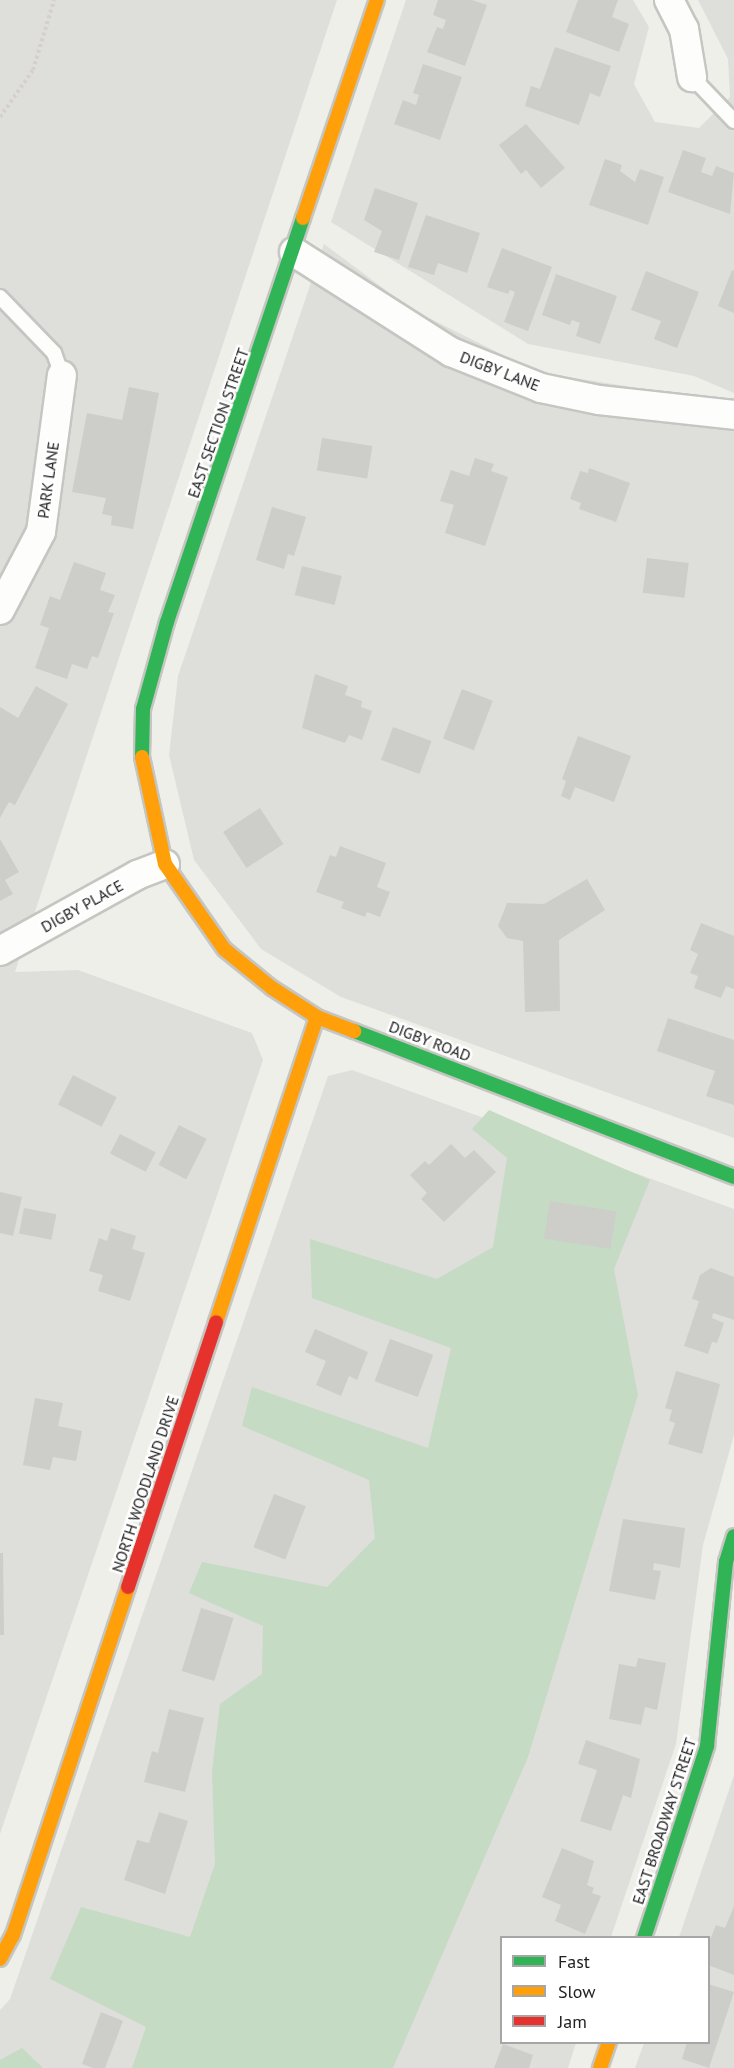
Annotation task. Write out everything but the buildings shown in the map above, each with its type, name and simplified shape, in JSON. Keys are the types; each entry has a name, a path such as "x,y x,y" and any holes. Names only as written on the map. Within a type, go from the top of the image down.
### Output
{"street":[{"name":"EAST SECTION STREET","path":"165,864 147,792 142,753 143,709 167,622 294,252 377,0"},
{"path":"669,0 684,29 692,77"},
{"name":"DIGBY LANE","path":"294,252 451,352 541,388 599,400 734,415"},
{"name":"PARK LANE","path":"0,610 41,532 62,375"},
{"name":"DIGBY PLACE","path":"0,951 137,875 165,864"},
{"name":"DIGBY ROAD","path":"165,864 224,949 272,988 317,1017 734,1177"},
{"name":"NORTH WOODLAND DRIVE","path":"0,1959 13,1935 317,1017"},
{"name":"EAST BROADWAY STREET","path":"645,1936 707,1746 726,1562 734,1536"},
{"path":"600,2068 609,2044"}],"lane":[{"path":"692,77 734,122"},
{"path":"0,297 54,353 62,375"}],"path":[{"path":"0,117 33,70 54,0"}],"shaded area":[{"path":"0,0 337,0 15,972 78,970 252,1033 263,1060 0,1834"},
{"path":"406,0 633,0 649,27 634,84 655,122 699,128 730,97 728,59 698,0 734,0 734,393 694,376 528,344 331,222"},
{"path":"324,244 411,309 537,372 682,395 734,418 734,1138 341,997 261,949 194,860 169,755 178,676"},
{"path":"352,1070 734,1209 734,1435 703,1545 676,1744 611,1936 500,1936 500,2044 576,2044 568,2068 0,2068 0,2010 10,1999 328,1076"},
{"path":"734,1775 734,2068 635,2068 644,2044 710,2044 710,1936 679,1936"}],"green space":[{"path":"489,1110 650,1180 614,1269 638,1395 528,1757 393,2068 132,2068 146,2027 50,1979 81,1907 190,1937 215,1864 212,1772 220,1704 262,1674 263,1626 189,1593 202,1562 327,1587 375,1538 369,1480 242,1426 252,1387 428,1448 451,1348 312,1298 310,1239 437,1279 493,1247 507,1158 472,1129"},
{"path":"22,2048 43,2068 0,2068 0,2060"}],"traffic: fast":[{"path":"142,757 143,709 167,622 303,218"},
{"path":"354,1031 734,1177"},
{"path":"645,1936 707,1746 726,1562 734,1536"}],"traffic: slow":[{"path":"303,218 377,0"},
{"path":"142,757 165,864 224,949 272,988 317,1017 354,1031"},
{"path":"216,1322 317,1017"},
{"path":"0,1959 13,1935 128,1587"},
{"path":"600,2068 608,2044"}],"traffic: jam":[{"path":"128,1587 216,1322"}]}
